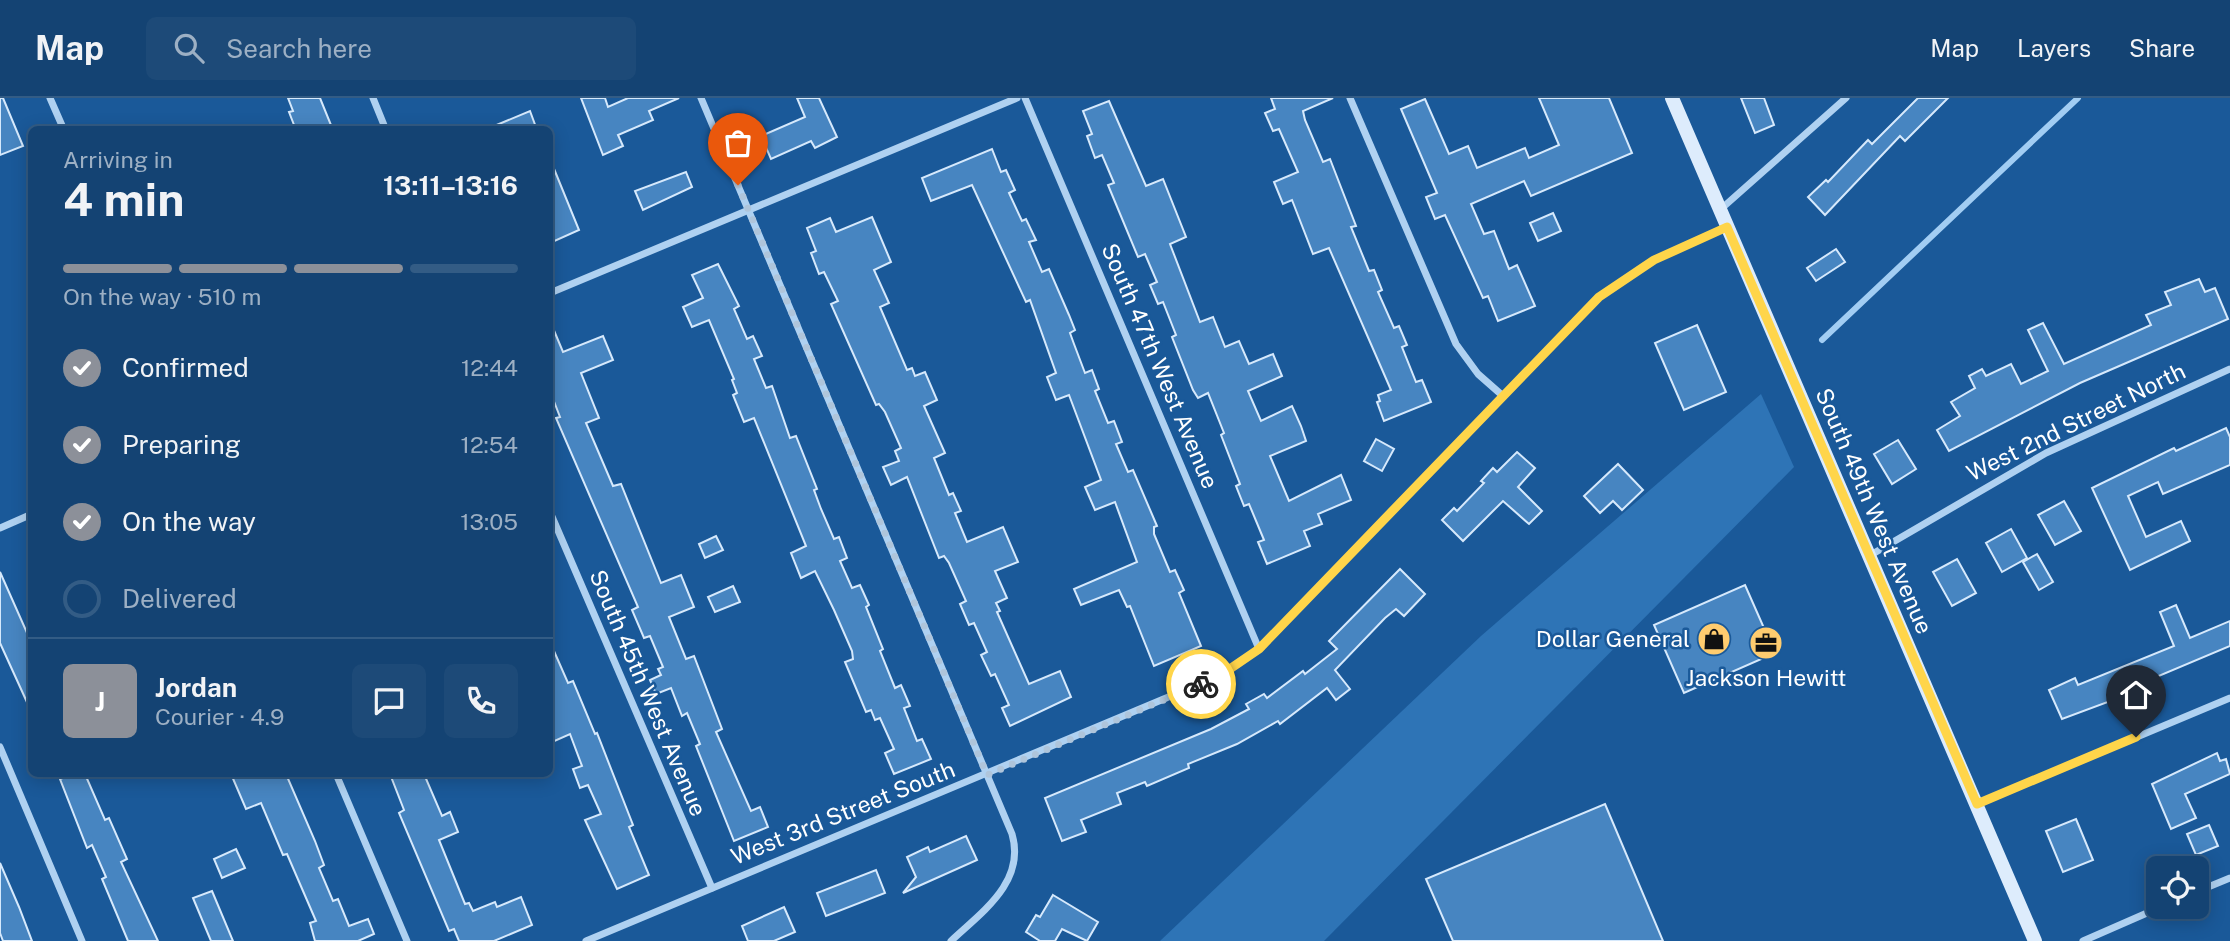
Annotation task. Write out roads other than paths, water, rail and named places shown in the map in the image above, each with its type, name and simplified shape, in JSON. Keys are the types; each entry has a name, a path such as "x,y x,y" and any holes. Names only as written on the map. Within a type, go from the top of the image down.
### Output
{"street":[{"path":"50,98 62,126"},
{"path":"373,98 384,126"},
{"path":"701,98 1012,834 1015,845 1013,868 999,897 951,941"},
{"path":"553,292 1017,98"},
{"name":"South 47th West Avenue","path":"1026,98 1259,649"},
{"path":"1350,98 1456,344 1478,374 1503,396"},
{"name":"South 49th West Avenue","path":"1672,98 2035,941"},
{"path":"1720,210 1846,98"},
{"name":"West 3rd Street South","path":"586,941 1221,675 1259,649 1599,297 1654,260 1727,227"},
{"name":"West 2nd Street North","path":"1868,556 2046,453 2230,369"},
{"path":"0,528 28,516"},
{"name":"South 45th West Avenue","path":"553,519 712,888"},
{"path":"1977,804 2230,698"},
{"path":"0,747 82,941"},
{"path":"337,777 407,941"},
{"path":"2209,887 2230,878"},
{"path":"2082,941 2146,913"}],"waterway":[{"path":"1822,340 2078,98"}],"place":[{"name":"Dollar General","path":"1714,639"},
{"name":"Jackson Hewitt","path":"1766,643"}]}
